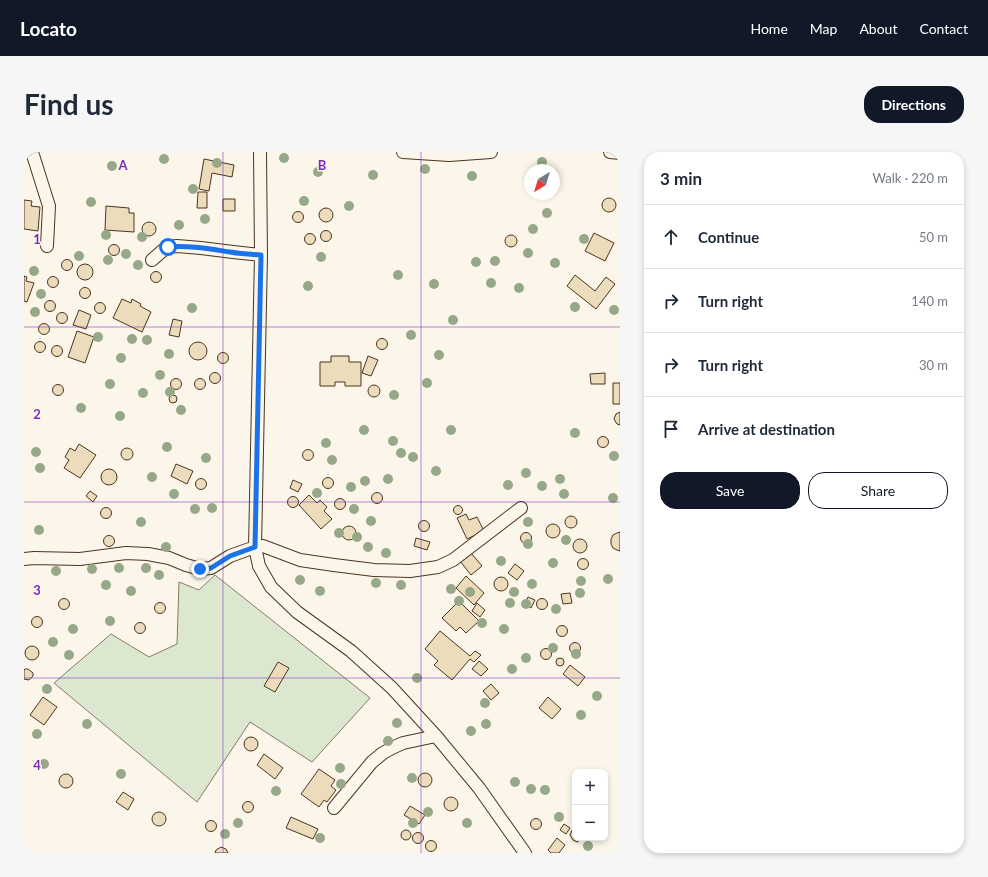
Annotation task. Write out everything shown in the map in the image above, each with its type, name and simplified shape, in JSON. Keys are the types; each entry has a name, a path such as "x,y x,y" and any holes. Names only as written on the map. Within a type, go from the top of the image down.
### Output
{"street":[{"path":"32,152 49,206 47,246"},
{"path":"260,152 261,255 255,547 259,566 271,587 297,612 351,651 392,688 436,736 479,788 525,853"},
{"path":"403,152 449,155 491,152"},
{"path":"610,152 620,153"},
{"path":"152,260 168,247 177,246 261,255"},
{"path":"24,559 80,559 126,553 148,554 169,558 200,569 211,568 230,556 255,547 263,546 300,560 374,570 410,571 438,567 453,560 521,508"},
{"path":"334,808 372,762 383,753 403,743 436,736"}],"green space":[{"path":"215,575 370,698 312,762 250,722 197,802 54,683 111,634 149,657 177,644 179,582 199,590"}],"building":[{"path":"204,159 234,165 232,177 212,173 209,191 199,189"},
{"path":"198,192 207,192 207,208 197,208"},
{"path":"606,198 612,198 616,202 616,208 612,212 606,212 602,208 602,202"},
{"path":"223,199 235,199 235,211 223,211"},
{"path":"24,200 32,201 31,206 40,207 38,231 24,229"},
{"path":"106,206 129,208 129,213 134,213 134,232 105,230"},
{"path":"323,208 329,208 333,212 333,218 329,222 323,222 319,218 319,212"},
{"path":"298,211 302,213 304,217 302,221 298,223 294,221 292,217 294,213"},
{"path":"149,222 154,224 156,229 154,234 149,236 144,234 142,229 144,224"},
{"path":"326,230 330,232 332,236 330,240 326,242 322,240 320,236 322,232"},
{"path":"310,233 314,235 316,239 314,243 310,245 306,243 304,239 306,235"},
{"path":"594,233 614,243 605,261 585,251"},
{"path":"513,235 516,236 516,246 509,247 506,246 505,239 506,236"},
{"path":"114,244 118,246 120,250 118,254 114,256 110,254 108,250 110,246"},
{"path":"67,259 71,261 73,265 71,269 67,271 63,269 61,265 63,261"},
{"path":"85,264 91,266 93,272 91,278 85,280 79,278 77,272 79,266"},
{"path":"156,271 160,273 162,277 160,281 156,283 152,281 150,277 152,273"},
{"path":"575,275 595,291 606,277 615,284 596,309 567,286"},
{"path":"24,276 27,277 26,281 34,283 27,302 24,301"},
{"path":"53,276 57,278 59,282 57,286 53,288 49,286 47,282 49,278"},
{"path":"85,287 89,289 91,293 89,297 85,299 81,297 79,293 81,289"},
{"path":"122,299 131,303 132,299 141,304 140,306 151,312 142,332 113,318"},
{"path":"50,300 54,302 56,306 54,310 50,312 46,310 44,306 46,302"},
{"path":"100,302 104,304 106,308 104,312 100,314 96,312 94,308 96,304"},
{"path":"79,310 91,315 86,329 73,325"},
{"path":"62,312 66,314 68,318 66,322 62,324 58,322 56,318 58,314"},
{"path":"173,319 182,321 179,337 169,335"},
{"path":"44,323 48,325 50,329 48,333 44,335 40,333 38,329 40,325"},
{"path":"77,331 94,337 85,363 68,357"},
{"path":"382,338 386,340 388,344 386,348 382,350 378,348 376,344 378,340"},
{"path":"40,341 44,343 46,347 44,351 40,353 36,351 34,347 36,343"},
{"path":"194,342 202,342 207,347 205,358 202,360 194,360 189,355 189,347"},
{"path":"57,345 61,347 63,351 61,355 57,357 53,355 51,351 53,347"},
{"path":"223,352 227,354 229,358 227,362 223,364 219,362 217,358 219,354"},
{"path":"331,356 349,356 349,362 361,362 361,386 345,386 345,382 335,382 335,386 320,386 320,362 331,362"},
{"path":"368,356 378,360 371,376 362,373"},
{"path":"215,372 219,374 221,378 219,382 215,384 211,382 209,378 211,374"},
{"path":"605,373 605,384 591,384 590,374"},
{"path":"176,378 180,380 182,384 180,388 176,390 172,388 170,384 172,380"},
{"path":"200,378 204,380 206,384 204,388 200,390 196,388 194,384 196,380"},
{"path":"613,383 620,383 620,404 613,404"},
{"path":"58,384 62,386 64,390 62,394 58,396 54,394 52,390 54,386"},
{"path":"374,385 378,387 380,391 378,395 374,397 370,395 368,391 370,387"},
{"path":"171,395 175,395 177,399 175,403 171,403 169,401 169,397"},
{"path":"620,412 620,425 617,424 614,419 616,414"},
{"path":"603,436 607,438 609,442 607,446 603,448 599,446 597,442 599,438"},
{"path":"79,444 96,455 80,478 64,468 69,460 65,457 70,448 75,451"},
{"path":"129,448 132,449 132,459 125,460 122,459 121,452 122,449"},
{"path":"308,449 312,451 314,455 312,459 308,461 304,459 302,455 304,451"},
{"path":"176,464 193,471 187,484 171,476"},
{"path":"109,469 116,474 117,477 112,484 109,485 102,480 101,477 106,470"},
{"path":"328,477 332,479 334,483 332,487 328,489 324,487 322,483 324,479"},
{"path":"201,478 205,480 207,484 205,488 201,490 197,488 195,484 197,480"},
{"path":"293,480 302,484 298,492 290,488"},
{"path":"90,491 97,496 93,502 86,496"},
{"path":"377,492 381,494 383,498 381,502 377,504 373,502 371,498 373,494"},
{"path":"309,495 317,503 320,500 327,507 324,511 332,519 321,529 299,505"},
{"path":"291,497 295,497 297,498 297,506 291,507 288,504 288,500"},
{"path":"340,498 344,500 346,504 344,508 340,510 336,508 334,504 336,500"},
{"path":"456,506 460,506 462,510 460,514 456,514 454,512 454,508"},
{"path":"106,507 110,509 112,513 110,517 106,519 102,517 100,513 102,509"},
{"path":"466,514 469,520 477,517 484,531 467,539 457,518"},
{"path":"571,516 575,518 577,522 575,526 571,528 567,526 565,522 567,518"},
{"path":"424,520 428,522 430,526 428,530 424,532 420,530 418,526 420,522"},
{"path":"553,524 558,526 560,531 558,536 553,538 548,536 546,531 548,526"},
{"path":"349,526 354,528 356,533 354,538 349,540 344,538 342,533 344,528"},
{"path":"526,532 530,534 532,538 530,542 526,544 522,542 520,538 522,534"},
{"path":"620,532 620,551 613,548 611,539 613,535"},
{"path":"109,535 113,537 115,541 113,545 109,547 105,545 103,541 105,537"},
{"path":"416,538 430,542 427,550 414,546"},
{"path":"580,539 585,541 587,546 585,551 580,553 575,551 573,546 575,541"},
{"path":"471,553 482,566 471,575 460,561"},
{"path":"583,558 587,560 589,564 587,568 583,570 579,568 577,564 579,560"},
{"path":"515,564 524,571 517,580 508,573"},
{"path":"466,576 484,593 474,605 456,588"},
{"path":"498,577 504,577 508,581 508,587 504,591 498,591 494,587 494,581"},
{"path":"570,593 572,603 563,604 561,594"},
{"path":"528,597 535,600 531,608 525,604"},
{"path":"64,598 68,600 70,604 68,608 64,610 60,608 58,604 60,600"},
{"path":"542,598 546,600 548,604 546,608 542,610 538,608 536,604 538,600"},
{"path":"459,601 479,621 466,633 460,627 456,631 442,618"},
{"path":"160,602 164,604 166,608 164,612 160,614 156,612 154,608 156,604"},
{"path":"477,603 485,610 480,617 472,611"},
{"path":"37,616 41,618 43,622 41,626 37,628 33,626 31,622 33,618"},
{"path":"140,622 144,624 146,628 144,632 140,634 136,632 134,628 136,624"},
{"path":"562,625 566,627 568,631 566,635 562,637 558,635 556,631 558,627"},
{"path":"440,631 470,656 475,651 481,655 474,662 470,659 452,680 434,665 438,661 425,649"},
{"path":"575,642 579,644 581,648 579,652 575,654 571,652 569,648 571,644"},
{"path":"32,646 37,648 39,653 37,658 32,660 27,658 25,653 27,648"},
{"path":"546,648 550,650 552,654 550,658 546,660 542,658 540,654 542,650"},
{"path":"560,658 563,659 563,665 560,666 557,665 556,662 557,659"},
{"path":"479,661 488,669 481,676 472,669"},
{"path":"278,662 289,668 275,692 264,686"},
{"path":"570,665 585,677 578,686 563,674"},
{"path":"25,669 28,669 33,673 33,676 29,680 24,679"},
{"path":"491,684 499,693 491,700 483,691"},
{"path":"43,697 57,707 44,725 30,715"},
{"path":"548,697 561,709 552,719 539,708"},
{"path":"248,737 254,737 258,741 258,747 254,751 248,751 244,747 244,741"},
{"path":"264,754 283,768 275,779 257,765"},
{"path":"319,769 335,780 331,786 336,790 327,802 324,800 319,807 301,794"},
{"path":"425,773 430,775 432,780 430,785 425,787 420,785 418,780 420,775"},
{"path":"63,774 69,774 73,778 73,784 69,788 63,788 59,784 59,778"},
{"path":"123,792 134,799 128,810 116,802"},
{"path":"451,797 456,799 458,804 456,809 451,811 446,809 444,804 446,799"},
{"path":"248,801 252,803 254,807 252,811 248,813 244,811 242,807 244,803"},
{"path":"410,806 425,815 419,824 404,815"},
{"path":"159,812 164,814 166,819 164,824 159,826 154,824 152,819 154,814"},
{"path":"291,817 318,829 313,839 286,828"},
{"path":"536,818 540,820 542,824 540,828 536,830 532,828 530,824 532,820"},
{"path":"211,820 215,822 217,826 215,830 211,832 207,830 205,826 207,822"},
{"path":"564,824 570,828 566,834 560,830"},
{"path":"404,830 408,830 410,831 410,839 404,840 401,837 401,833"},
{"path":"418,832 422,834 424,838 422,842 418,844 414,842 412,838 414,834"},
{"path":"557,838 565,845 559,853 551,853 548,850"},
{"path":"431,840 435,842 437,846 435,850 431,852 427,850 425,846 427,842"},
{"path":"221,847 226,849 228,853 215,853 216,850"}],"route":[{"path":"168,247 177,246 201,248 261,255 255,547 230,556 211,568 200,569"}]}
